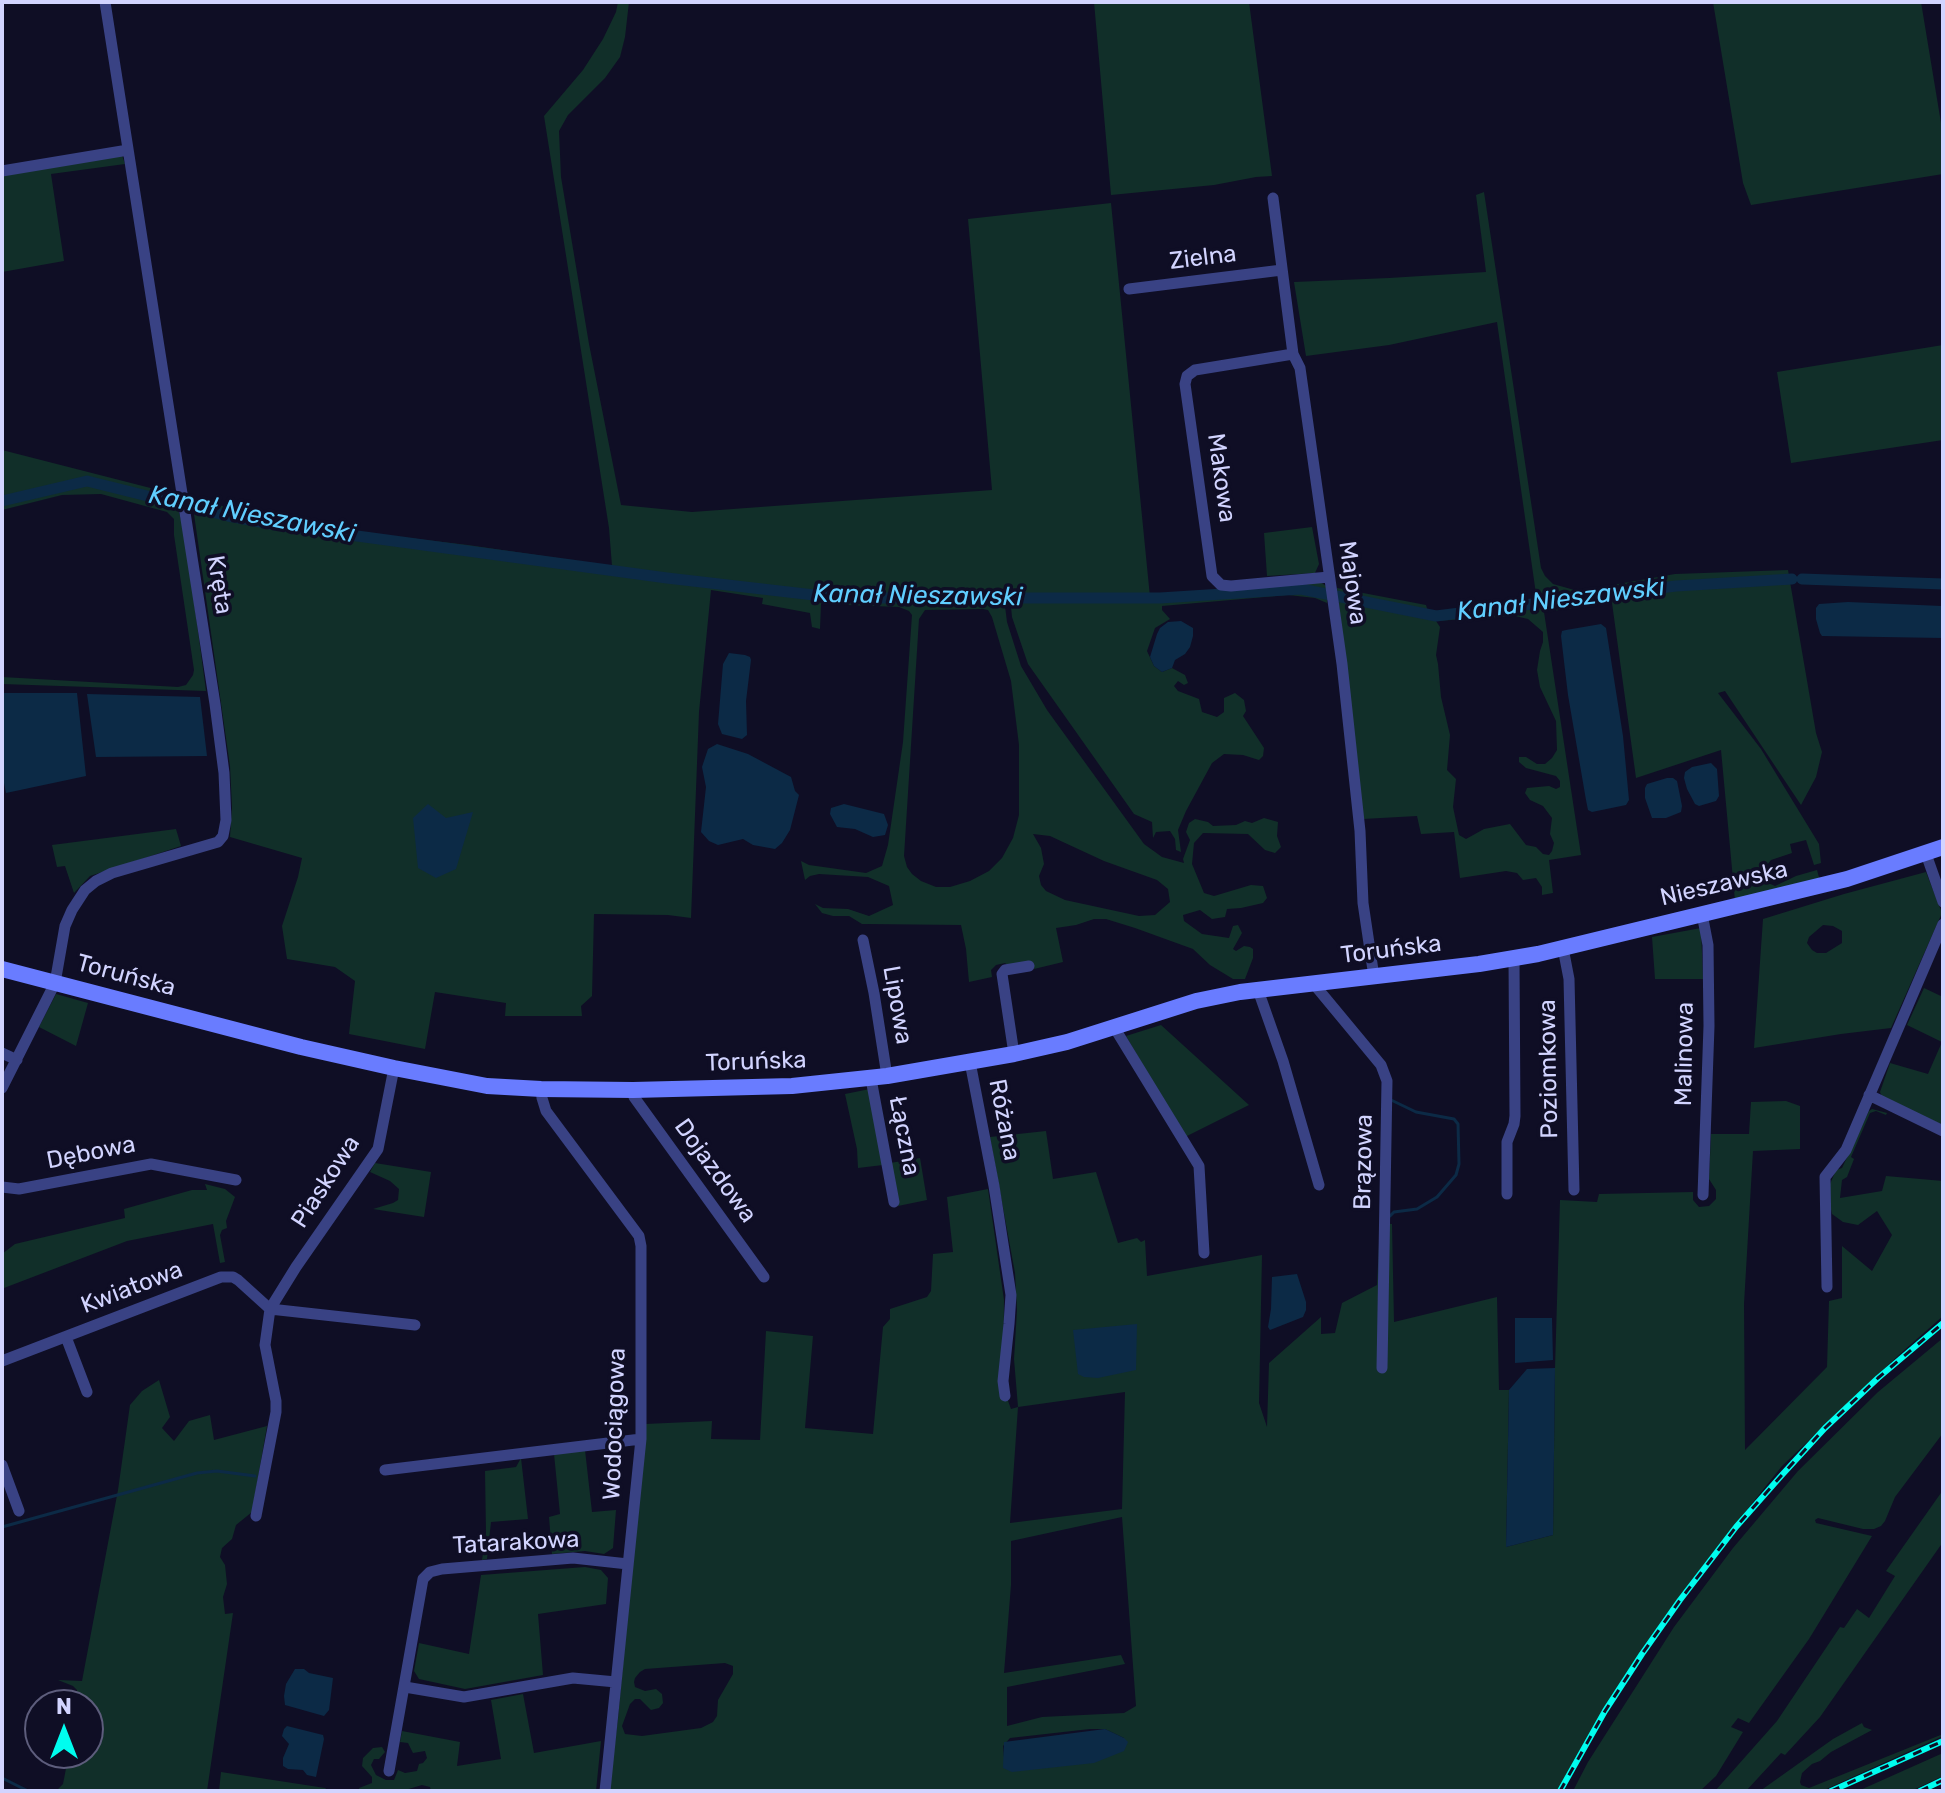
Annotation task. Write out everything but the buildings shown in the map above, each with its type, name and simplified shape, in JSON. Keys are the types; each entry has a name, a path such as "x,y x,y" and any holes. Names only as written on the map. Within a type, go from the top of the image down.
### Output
{"main road":[{"name":"Nieszawska","path":"1514,959 1847,879 1943,847"},
{"name":"Toruńska","path":"2,969 301,1047 487,1086 633,1090 792,1086 879,1078 1067,1042 1196,1001 1258,990 1514,959"}],"street":[{"name":"Kręta","path":"2,1088 55,983 65,926 85,890 112,873 218,842 225,830 224,773 184,498 105,2"},
{"path":"2,171 128,150"},
{"name":"Majowa","path":"1273,198 1293,354 1300,368 1345,691 1360,831 1363,903 1374,977"},
{"name":"Zielna","path":"1129,289 1282,270"},
{"name":"Makowa","path":"1293,354 1195,370 1187,376 1185,384 1212,576 1221,585 1231,586 1330,583"},
{"path":"1926,854 1943,902"},
{"name":"Malinowa","path":"1702,914 1708,945 1709,1026 1703,1195"},
{"path":"1827,1287 1825,1177 1846,1150 1943,924"},
{"name":"Lipowa","path":"863,940 874,993 879,1078"},
{"name":"Poziomkowa","path":"1563,948 1569,988 1574,1190"},
{"path":"1507,1194 1507,1142 1515,1116 1514,959"},
{"path":"1014,1054 1002,974 1005,970 1029,966"},
{"name":"Brązowa","path":"1313,983 1381,1065 1386,1078 1382,1368"},
{"path":"1258,990 1283,1061 1319,1185"},
{"path":"1114,1027 1199,1166 1204,1253"},
{"path":"2,1053 17,1060"},
{"name":"Różana","path":"970,1062 1011,1295 1003,1381 1005,1396"},
{"name":"Piaskowa","path":"256,1516 276,1412 265,1345 270,1309 378,1149 394,1068"},
{"name":"Łączna","path":"879,1078 894,1202"},
{"name":"Wodociągowa","path":"541,1089 546,1111 639,1236 641,1246 641,1439 605,1791"},
{"name":"Dojazdowa","path":"633,1090 634,1097 764,1277"},
{"path":"1869,1095 1943,1131"},
{"name":"Dębowa","path":"2,1187 19,1189 151,1164 236,1180"},
{"name":"Kwiatowa","path":"2,1361 221,1277 238,1280 270,1309"},
{"path":"270,1309 415,1325"},
{"path":"66,1337 87,1392"},
{"path":"385,1470 641,1439"},
{"path":"2,1465 19,1511"},
{"name":"Tatarakowa","path":"389,1771 423,1579 430,1572 573,1558 628,1564"},
{"path":"405,1687 464,1697 573,1678 616,1682"}],"green space":[{"path":"618,2 629,2 620,57 605,78 568,115 559,131 561,177 589,344 621,505 692,512 992,490 968,219 1111,203 1150,597 1320,582 1328,587 1327,603 1315,598 1288,595 1162,606 1170,619 1155,628 1147,651 1154,666 1162,672 1172,668 1185,675 1188,683 1184,685 1178,681 1174,686 1178,691 1199,699 1202,712 1217,717 1224,712 1224,698 1235,693 1244,700 1246,711 1243,716 1264,748 1259,760 1224,754 1212,763 1178,830 1181,852 1176,850 1170,831 1156,832 1153,838 1152,822 1134,814 1028,664 1012,617 1010,597 1004,598 1007,622 1021,666 1047,710 1144,844 1162,857 1184,863 1190,840 1186,832 1189,823 1195,819 1213,826 1236,825 1245,821 1252,823 1264,818 1278,822 1277,836 1281,847 1275,853 1265,850 1248,834 1203,833 1194,843 1192,864 1204,893 1214,896 1251,885 1263,886 1267,898 1263,903 1227,909 1225,917 1212,919 1200,910 1183,915 1184,921 1202,934 1229,938 1233,926 1238,925 1242,933 1233,949 1236,951 1244,946 1253,949 1245,979 1233,979 1210,965 1193,949 1106,919 1094,919 1056,928 1063,962 1034,969 1033,963 1010,967 1005,963 991,970 992,977 969,982 961,925 862,924 849,916 822,913 815,904 869,916 893,905 889,886 868,877 819,874 805,880 801,861 809,865 866,873 882,866 888,845 903,742 912,615 899,607 821,604 820,629 812,627 810,613 762,604 763,598 711,590 699,712 691,918 594,914 592,996 581,1006 582,1016 505,1016 506,1003 435,992 425,1049 349,1034 355,981 335,967 287,959 282,926 302,858 230,837 230,766 194,498 284,523 612,566 609,528 544,116 583,70 616,12","holes":["925,610 988,610 992,617 1011,681 1019,745 1019,815 1013,838 1002,858 989,871 970,881 950,887 936,887 912,874 904,856 919,619","1033,834 1050,836 1104,861 1157,880 1168,889 1170,902 1155,915 1139,916 1065,900 1046,891 1039,876 1044,864 1041,848"]},
{"path":"1094,2 1249,2 1272,176 1111,195"},
{"path":"1713,2 1921,2 1943,135 1943,174 1751,205 1743,183"},
{"path":"122,155 125,164 51,174 64,261 2,272 2,176"},
{"path":"1484,192 1541,568 1545,576 1553,584 1578,591 1675,574 1788,570 1816,733 1822,752 1816,777 1801,805 1725,691 1718,693 1761,749 1819,844 1821,863 1814,865 1806,840 1790,844 1792,853 1771,860 1763,870 1766,882 1775,886 1817,870 1820,881 1735,901 1721,750 1636,778 1612,603 1544,612 1581,855 1549,860 1553,893 1542,895 1542,887 1536,878 1523,880 1517,873 1506,871 1460,878 1454,832 1421,834 1417,816 1363,819 1337,588 1426,605 1428,612 1537,601 1497,322 1389,345 1306,356 1294,282 1486,272 1476,195","holes":["1515,616 1528,619 1543,632 1537,670 1540,687 1556,721 1557,750 1545,764 1537,764 1526,757 1519,757 1519,762 1526,768 1556,776 1560,781 1560,787 1556,789 1549,786 1527,788 1525,793 1530,800 1543,806 1552,818 1550,834 1554,843 1549,855 1526,845 1510,824 1484,829 1466,839 1459,835 1453,807 1456,779 1447,770 1450,735 1436,655 1440,627 1436,621"]},
{"path":"1943,345 1943,440 1791,463 1777,372"},
{"path":"2,450 174,494 185,534 206,691 2,684 2,677 178,687 186,685 194,670 174,519 167,512 101,494 62,495 2,510"},
{"path":"1312,527 1319,564 1315,573 1267,576 1264,533"},
{"path":"176,829 181,846 90,876 74,893 65,866 57,867 52,845"},
{"path":"1926,872 1942,913 1891,1028 1754,1048 1763,919","holes":["1823,925 1842,931 1842,943 1826,953 1812,950 1807,943 1809,937"]},
{"path":"1701,928 1703,979 1655,979 1652,937"},
{"path":"1924,988 1943,997 1943,1125 1883,1099 1880,1092 1890,1063 1928,1074 1942,1042 1907,1025"},
{"path":"56,994 88,1003 76,1046 39,1027"},
{"path":"1161,1025 1249,1105 1185,1137 1126,1036"},
{"path":"870,1089 883,1165 858,1168 845,1094"},
{"path":"1786,1101 1800,1106 1800,1149 1753,1151 1744,1304 1745,1450 1827,1367 1829,1301 1842,1298 1842,1246 1872,1271 1892,1235 1877,1211 1858,1225 1843,1222 1832,1214 1827,1191 1872,1109 1887,1113 1870,1113 1851,1157 1854,1159 1847,1177 1842,1180 1840,1198 1882,1191 1886,1176 1943,1181 1943,1316 1782,1466 1654,1633 1604,1709 1559,1791 609,1791 645,1424 712,1421 711,1439 760,1440 766,1331 813,1336 805,1428 873,1434 883,1327 890,1319 890,1309 927,1297 931,1291 933,1254 953,1252 947,1197 988,1189 1004,1300 1003,1398 1007,1398 1011,1409 1018,1407 1014,1359 1017,1310 1015,1273 990,1137 1046,1131 1053,1179 1096,1172 1118,1243 1137,1238 1141,1242 1145,1240 1147,1276 1262,1255 1259,1403 1267,1427 1269,1363 1321,1317 1321,1334 1335,1333 1342,1303 1377,1285 1380,1223 1392,1224 1394,1322 1497,1297 1499,1390 1509,1390 1506,1547 1553,1535 1560,1200 1597,1202 1599,1194 1693,1192 1693,1200 1699,1207 1709,1206 1716,1199 1716,1190 1709,1179 1711,1134 1749,1134 1751,1102","holes":["1125,1392 1122,1509 1010,1523 1018,1407","1122,1517 1136,1706 1124,1713 1042,1717 1007,1726 1007,1687 1125,1664 1121,1655 1004,1673 1011,1541","725,1663 733,1666 733,1674 718,1700 717,1716 713,1722 701,1728 642,1736 625,1734 622,1726 635,1699 640,1699 651,1710 663,1703 662,1694 656,1689 645,1691 635,1687 635,1678 645,1669","1090,1729 1105,1729 1124,1738 1005,1768 1003,1746 1010,1738"]},
{"path":"920,1158 927,1200 898,1206 890,1163"},
{"path":"375,1163 431,1172 424,1217 373,1209 398,1200 399,1189 370,1172"},
{"path":"205,1184 225,1189 235,1197 226,1221 227,1228 220,1235 225,1262 220,1263 213,1224 127,1241 4,1288 2,1254 15,1244 125,1218 124,1209 192,1190 207,1190"},
{"path":"1943,1338 1943,1433 1895,1497 1881,1526 1863,1529 1818,1518 1815,1520 1816,1523 1872,1536 1809,1639 1749,1723 1738,1718 1731,1727 1743,1732 1716,1776 1700,1791 1573,1791 1588,1762 1674,1627 1733,1548 1798,1471 1878,1392"},
{"path":"159,1380 170,1417 162,1428 174,1441 189,1421 210,1415 214,1440 267,1426 252,1512 236,1525 232,1539 222,1548 220,1557 225,1565 227,1584 223,1597 225,1614 233,1613 207,1791 56,1791 63,1784 66,1769 104,1769 104,1689 76,1689 58,1680 82,1681 118,1490 130,1405 142,1391"},
{"path":"585,1450 592,1512 616,1510 613,1548 604,1554 585,1551 552,1554 549,1517 560,1514 554,1454"},
{"path":"521,1458 528,1519 491,1522 487,1559 482,1560 486,1533 485,1471 516,1467"},
{"path":"1943,1490 1943,1542 1820,1717 1746,1791 1715,1791 1777,1721 1840,1627 1844,1628 1857,1609 1869,1618 1895,1576 1886,1571"},
{"path":"585,1567 601,1570 608,1578 606,1604 538,1614 543,1675 465,1689 419,1679 414,1671 419,1643 469,1654 481,1575"},
{"path":"523,1694 534,1753 601,1741 596,1791 431,1791 430,1787 422,1785 402,1791 360,1791 359,1788 372,1783 372,1777 362,1766 363,1758 373,1748 382,1747 385,1752 371,1765 376,1775 386,1780 394,1780 398,1770 405,1773 417,1771 419,1764 427,1758 425,1751 413,1753 408,1743 400,1742 402,1731 460,1742 457,1766 501,1759 491,1700"},
{"path":"1862,1723 1872,1730 1812,1764 1802,1773 1801,1785 1809,1788 1943,1736 1822,1791 1760,1791 1833,1739"},
{"path":"1943,1753 1943,1776 1911,1791 1858,1791"},
{"path":"221,1772 325,1788 329,1791 219,1791"}],"water":[{"path":"1848,602 1942,606 1943,638 1822,636 1816,619 1819,604"},
{"path":"1181,621 1193,628 1190,647 1175,660 1172,668 1162,672 1154,666 1150,657 1157,634 1168,622"},
{"path":"1601,624 1606,628 1623,736 1629,800 1626,805 1592,812 1588,810 1586,800 1561,636 1562,631"},
{"path":"729,653 745,655 751,660 746,701 747,735 742,739 722,734 718,724 723,664"},
{"path":"2,693 77,693 86,776 6,793 2,773"},
{"path":"87,694 200,697 207,756 96,757"},
{"path":"717,744 748,754 791,777 799,795 790,830 775,849 753,845 743,839 718,845 701,832 706,787 702,767 708,749"},
{"path":"1711,763 1717,769 1719,796 1716,801 1699,806 1687,789 1685,772 1692,767"},
{"path":"1667,778 1677,781 1681,812 1666,818 1652,818 1645,788 1647,784"},
{"path":"428,804 446,818 473,812 456,869 436,878 418,868 413,818"},
{"path":"844,804 884,814 888,825 885,835 873,837 855,829 837,827 830,814 831,808"},
{"path":"1297,1274 1306,1302 1303,1317 1270,1330 1272,1277"},
{"path":"1515,1318 1552,1318 1553,1360 1515,1363"},
{"path":"1137,1324 1136,1370 1098,1378 1078,1374 1073,1330"},
{"path":"1555,1368 1553,1535 1506,1547 1509,1390 1527,1369"},
{"path":"295,1669 333,1678 329,1710 324,1716 285,1705 286,1684"},
{"path":"287,1726 323,1735 316,1777 307,1775 303,1770 283,1766 289,1744 282,1736"},
{"path":"1105,1729 1128,1742 1124,1751 1094,1763 1012,1772 1003,1768 1004,1742"}],"waterway":[{"name":"Kanał Nieszawski","path":"2,501 87,481 276,525 840,598 1160,598 1301,589 1436,616 1676,586 1792,579"},
{"name":"Kanał Nieszawski","path":"1802,579 1943,584"},
{"path":"1389,1099 1416,1112 1454,1119 1458,1124 1459,1164 1456,1175 1437,1197 1417,1209 1394,1212 1390,1216"},
{"path":"2,1527 197,1473 217,1471 255,1476"},
{"path":"2,1778 28,1791"}],"railway":[{"path":"1560,1791 1605,1711 1642,1654 1736,1527 1825,1428 1943,1323"},
{"path":"1831,1791 1943,1741"},
{"path":"1920,1791 1943,1780"}]}
